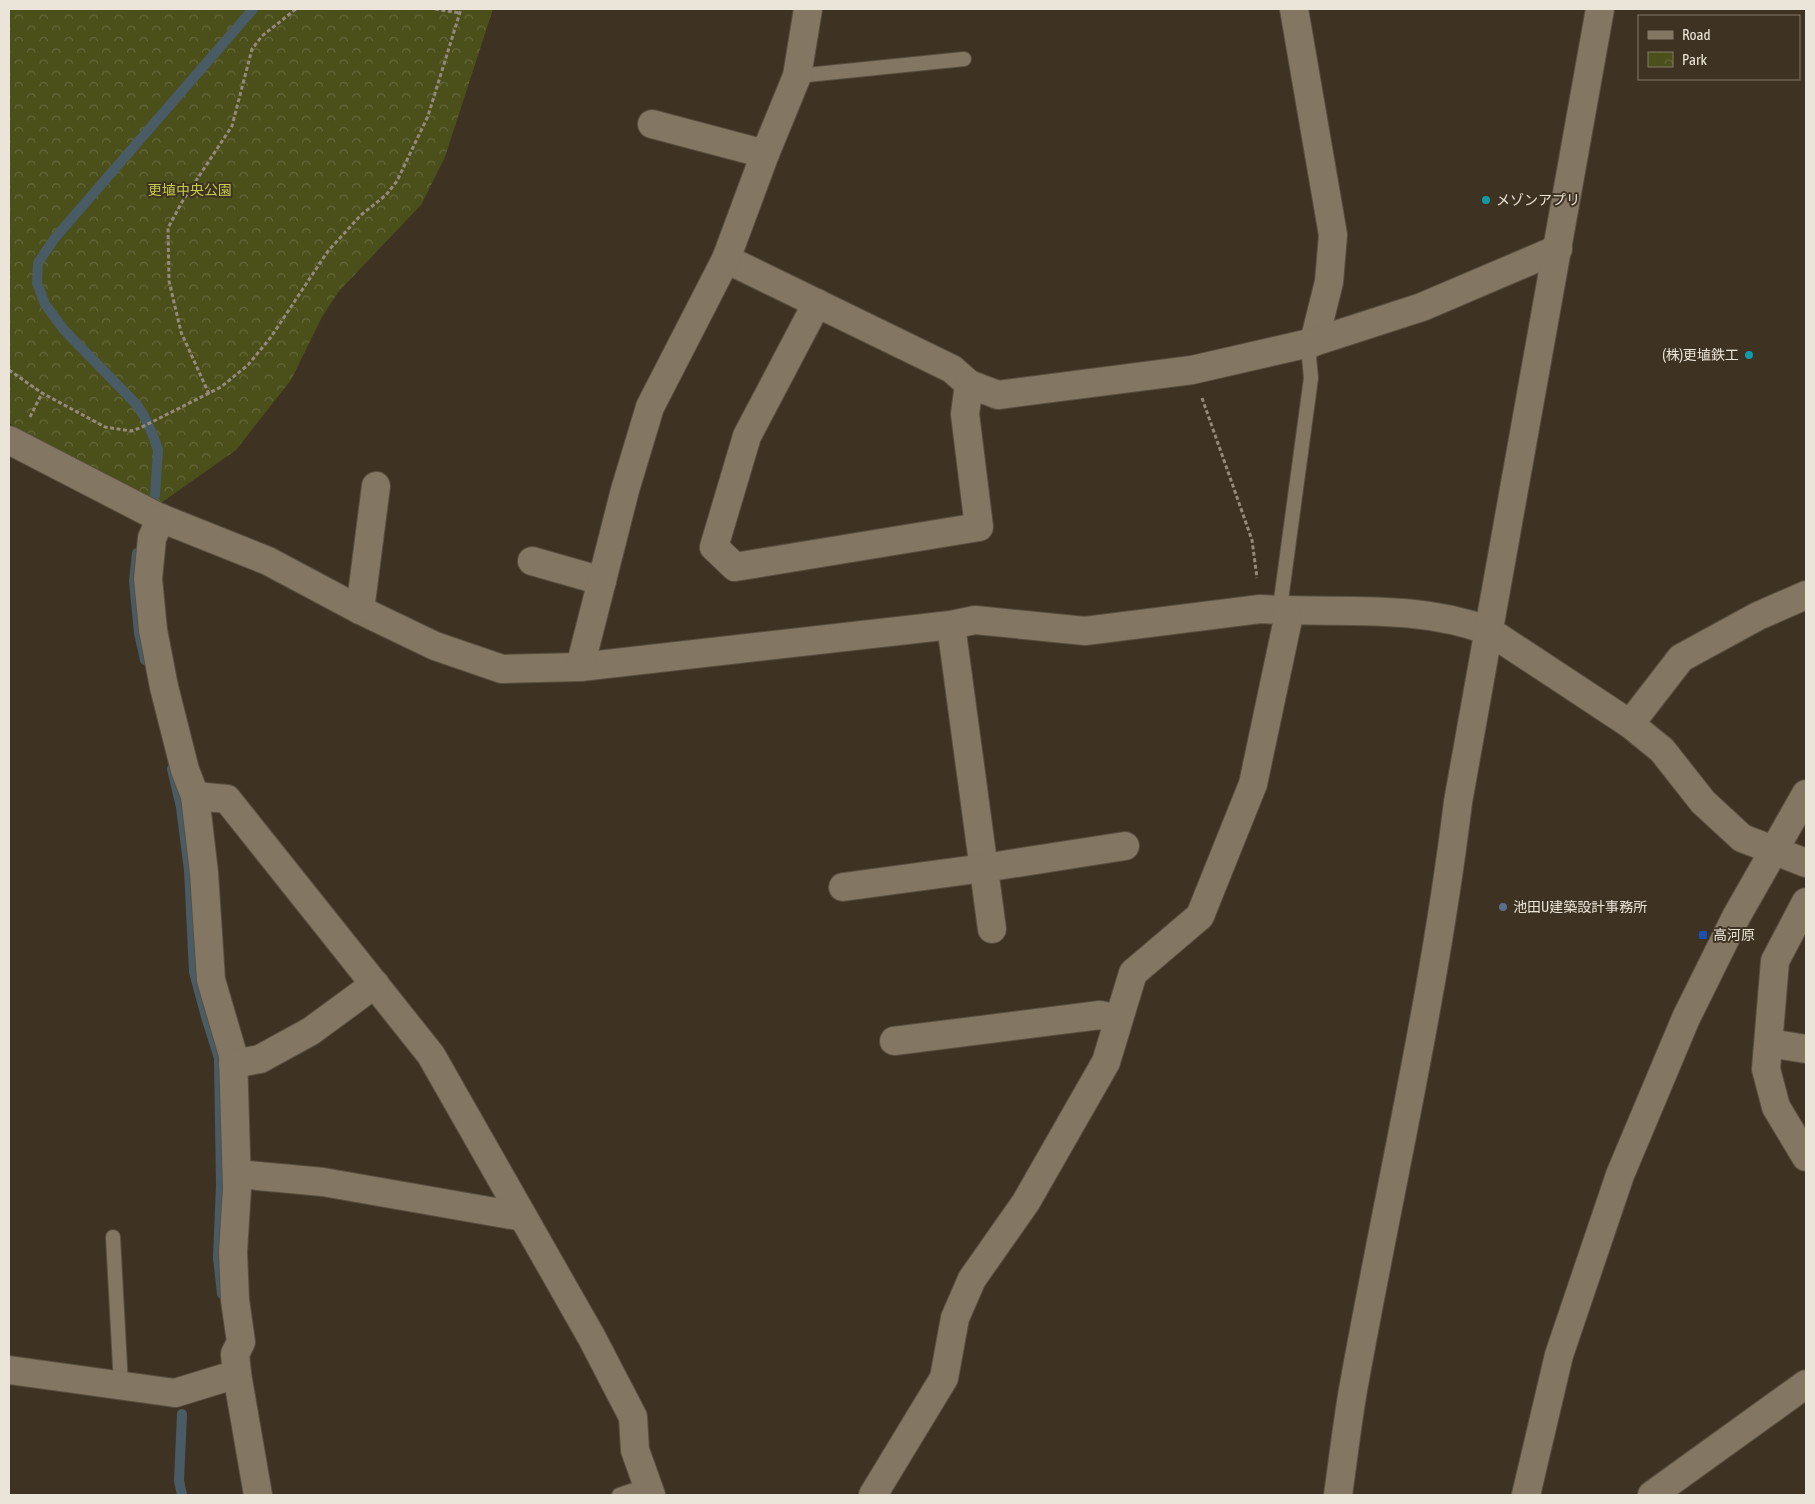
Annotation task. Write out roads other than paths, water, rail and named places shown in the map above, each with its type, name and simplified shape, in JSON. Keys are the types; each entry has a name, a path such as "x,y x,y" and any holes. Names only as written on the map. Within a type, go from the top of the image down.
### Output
{"street":[{"path":"580,667 625,490 650,407 726,259 765,154 797,76 808,9"},
{"path":"1294,9 1333,235 1330,282 1314,342"},
{"path":"1338,1495 1352,1392 1412,1082 1450,870 1458,802 1600,9"},
{"path":"652,124 765,154"},
{"path":"726,259 952,369 969,384 998,395 1192,370 1314,342 1422,307 1558,249"},
{"path":"817,303 747,436 714,547 735,567 979,528 965,414 969,384"},
{"path":"9,440 152,514 268,562 360,610 435,646 502,669 580,667 951,625 975,620 1085,631 1273,610 1371,610 1435,617 1468,623 1489,631 1630,724 1662,750 1704,802 1742,838 1806,863"},
{"path":"360,610 376,486"},
{"path":"152,514 148,579 153,630 164,688 185,770 194,796 204,872 211,980 233,1055 237,1174 233,1252 235,1300 241,1342 235,1354 258,1495"},
{"path":"532,561 602,581"},
{"path":"1630,724 1681,658 1758,616 1806,595"},
{"path":"873,1495 944,1378 955,1318 972,1279 1026,1202 1106,1062 1133,973 1200,916 1253,784 1288,619 1273,610"},
{"path":"951,625 992,929"},
{"path":"1526,1495 1559,1355 1620,1175 1686,1018 1736,917 1806,794"},
{"path":"194,796 227,799 431,1054 592,1338 633,1417 635,1450 650,1490"},
{"path":"843,887 1125,846"},
{"path":"1806,902 1775,961 1766,1068 1776,1107 1806,1157"},
{"path":"233,1064 260,1060 311,1031 375,984"},
{"path":"894,1041 1100,1015 1118,1019"},
{"path":"1769,1043 1806,1049"},
{"path":"237,1174 323,1182 523,1217"},
{"path":"9,1370 175,1393 237,1374"},
{"path":"1652,1495 1806,1384"}],"lane":[{"path":"797,76 964,59"},
{"path":"1273,610 1281,600 1311,378 1309,357 1314,342"},
{"path":"113,1237 121,1385"},
{"path":"619,1495 650,1490"}],"waterway":[{"path":"149,511 155,495 158,450 152,433 137,405 64,330 45,304 37,283 38,263 54,239 253,9"},
{"path":"137,553 134,581 139,633 145,660"},
{"path":"172,769 181,807 189,870 194,972 219,1058 221,1185 218,1258 222,1294"},
{"path":"182,1414 179,1481 182,1495"}],"place":[{"name":"メゾンアプリ","path":"1486,200"},
{"name":"(株)更埴鉄工","path":"1749,355"},
{"name":"池田U建築設計事務所","path":"1503,907"},
{"name":"高河原","path":"1703,935"}],"park label":[{"name":"更埴中央公園","path":"190,190"}]}
